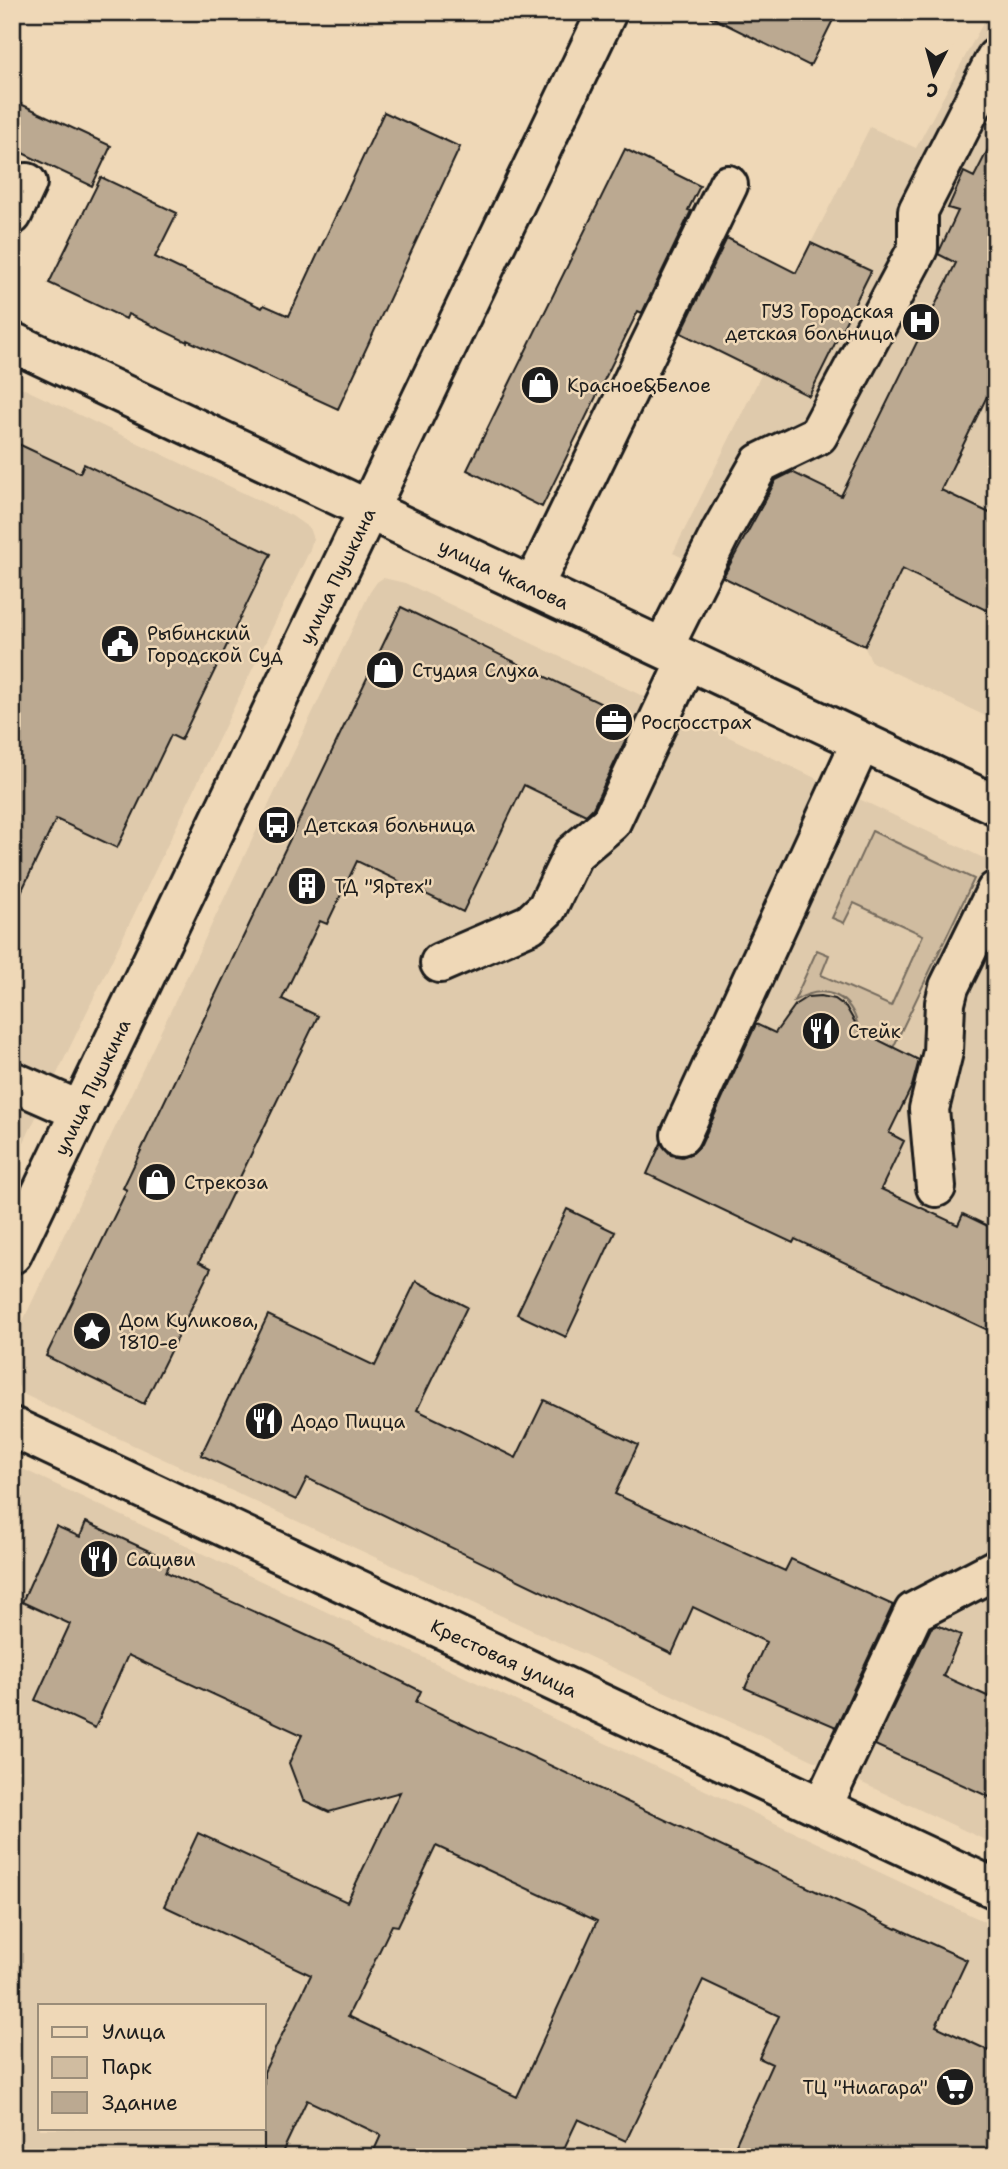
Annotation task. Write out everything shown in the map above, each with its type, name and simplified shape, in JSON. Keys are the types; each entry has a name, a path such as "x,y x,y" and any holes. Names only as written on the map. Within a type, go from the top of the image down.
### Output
{"street":[{"name":"улица Пушкина","path":"12,1254 607,12"},
{"path":"440,963 530,924 547,908 573,854 611,822 716,542 760,463 818,435 918,248 918,211 996,58"},
{"path":"533,587 728,184"},
{"name":"улица Чкалова","path":"12,342 996,805"},
{"path":"681,1135 861,742"},
{"path":"936,1187 929,1109 943,1052 945,1003 949,987 996,891"},
{"path":"12,1081 80,1111"},
{"name":"Крестовая улица","path":"12,1427 996,1889"},
{"path":"822,1807 914,1612 995,1570"}],"shaded area":[{"name":"ГУЗ Городская детская больница","path":"989,12 996,12 996,721 872,662 864,646 673,553 762,373 809,396 870,272 811,243 870,127 916,148"},
{"path":"12,383 292,516 309,528 313,539 12,1167"},
{"path":"383,578 405,583 996,864 996,1845 25,1395 12,1377 12,1344 370,592"},
{"path":"12,1464 996,1927 996,2157 12,2157"}],"green space":[{"path":"872,831 974,879 893,1048 859,1031 851,1009 836,996 817,993 794,1001 817,950 829,955 821,975 891,1006 923,935 854,903 844,923 832,918"}],"building":[{"path":"701,12 837,12 810,66"},
{"path":"12,100 111,146 92,186 12,148"},
{"path":"384,112 460,147 338,409 128,314 126,319 49,283 101,177 177,213 155,257 262,308 264,305 289,316"},
{"path":"996,134 996,378 941,490 996,516 996,615 902,569 865,646 723,577 776,480 792,472 841,496 956,263 938,254 958,211 948,208 964,172 974,177"},
{"path":"625,149 700,186 688,210 691,211 642,313 638,311 542,507 467,470"},
{"path":"727,238 796,273 811,243 871,271 809,396 681,333"},
{"name":"Рыбинский Городской Суд","path":"12,441 80,473 84,464 271,554 181,740 171,735 117,848 56,819 12,911"},
{"path":"401,607 635,720 593,808 586,815 524,785 463,912 357,861 327,924 320,921 282,999 318,1016 199,1262 211,1268 144,1404 46,1356 127,1190 123,1188"},
{"path":"807,997 835,999 846,1007 860,1031 919,1060 912,1086 889,1133 904,1141 881,1189 958,1225 963,1214 996,1230 996,1334 795,1239 793,1243 647,1174 661,1143 671,1155 682,1157 693,1153 701,1145 756,1024 775,1033 796,1004"},
{"path":"567,1209 615,1232 566,1337 517,1314"},
{"path":"416,1281 467,1307 417,1410 516,1458 544,1400 638,1445 615,1494 785,1571 791,1559 893,1605 836,1727 745,1688 766,1642 693,1607 672,1654 307,1478 296,1500 201,1455 268,1315 375,1366"},
{"path":"86,1522 171,1561 166,1572 332,1647 421,1691 416,1702 967,1960 936,2026 996,2054 996,2157 730,2157 772,2064 759,2058 779,2016 703,1980 626,2141 578,2119 560,2157 371,2157 381,2135 307,2100 280,2157 264,2157 266,2068 311,1975 164,1906 198,1833 347,1902 400,1792 329,1812 303,1800 289,1763 302,1735 128,1655 95,1728 35,1700 70,1624 22,1602 56,1526 80,1537","holes":["436,1846 597,1921 517,2097 348,2016 392,1925 398,1926"]},
{"path":"937,1625 961,1635 943,1676 996,1700 996,1800 875,1745 931,1628"}],"place":[{"name":"ГУЗ Городская детская больница","path":"921,322"},
{"name":"Красное&Белое","path":"540,385"},
{"name":"Рыбинский Городской Суд","path":"120,644"},
{"name":"Студия Слуха","path":"385,670"},
{"name":"Росгосстрах","path":"614,722"},
{"name":"Детская больница","path":"277,825"},
{"name":"ТД \"Яртех\"","path":"307,886"},
{"name":"Стейк","path":"821,1031"},
{"name":"Стрекоза","path":"157,1182"},
{"name":"Дом Куликова, 1810-е","path":"92,1331"},
{"name":"Додо Пицца","path":"264,1421"},
{"name":"Сациви","path":"99,1559"},
{"name":"ТЦ \"Ниагара\"","path":"955,2087"}]}
